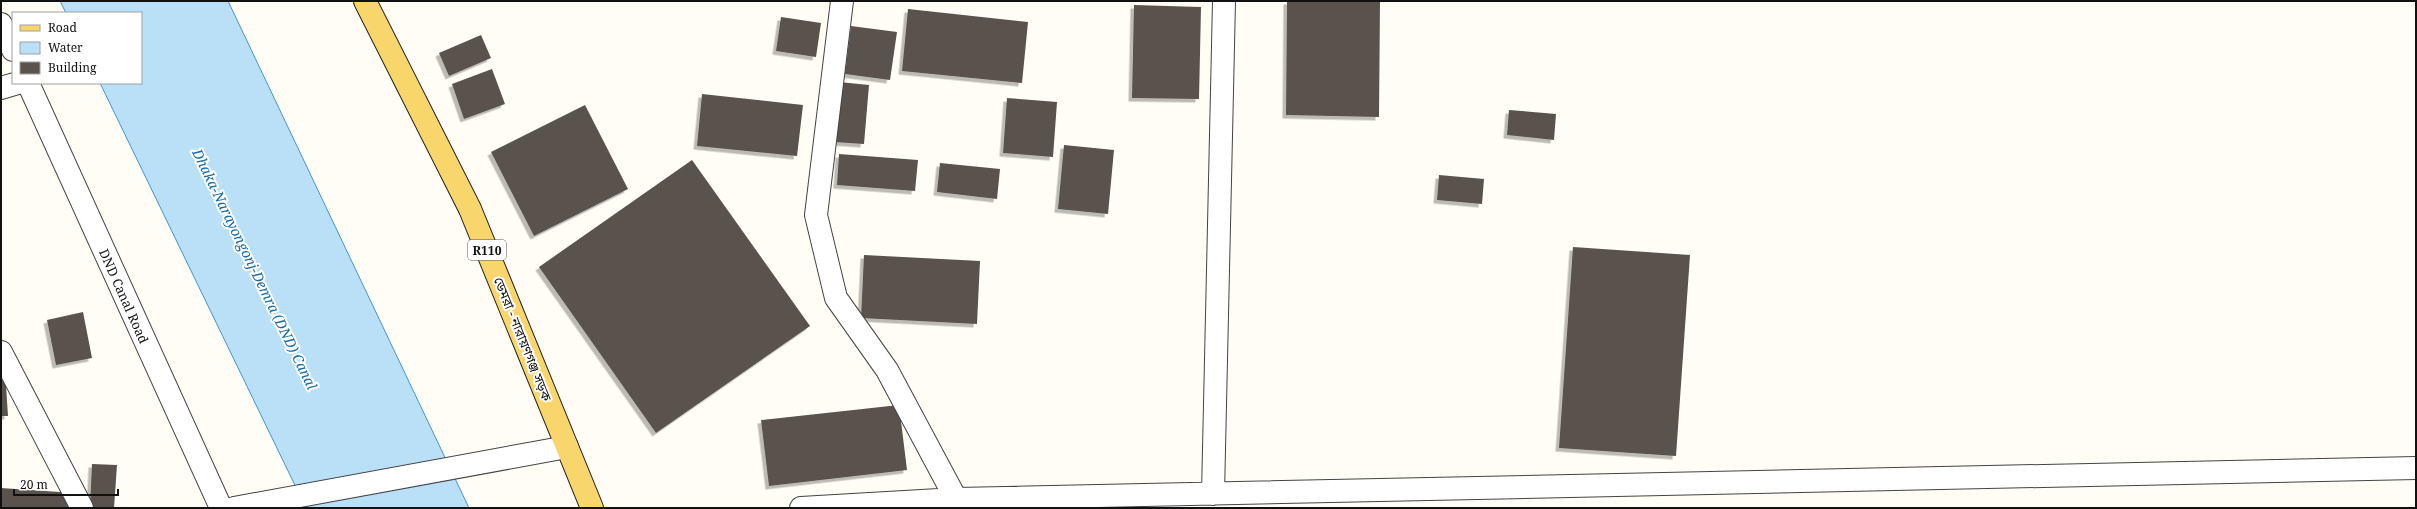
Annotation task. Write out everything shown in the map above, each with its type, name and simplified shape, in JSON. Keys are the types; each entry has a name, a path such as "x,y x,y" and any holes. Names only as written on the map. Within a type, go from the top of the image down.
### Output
{"main road":[{"name":"ডেমরা - নারায়ণগঞ্জ সড়ক","path":"365,1 470,209 592,508"}],"street":[{"path":"842,1 816,215 836,298 887,370 956,500"},
{"path":"1213,494 1224,1"},
{"path":"1,24 12,48"},
{"path":"1,88 15,84"},
{"name":"DND Canal Road","path":"28,84 221,508"},
{"path":"1,352 82,508"},
{"path":"234,508 567,447"},
{"path":"801,508 956,500 2416,468"}],"water":[{"name":"Dhaka-Narayongonj-Demra (DND) Canal","path":"60,1 228,1 469,508 306,508 100,84 142,84 142,12 66,12"}],"building":[{"path":"1287,1 1380,1 1379,117 1286,115"},
{"path":"1134,5 1201,7 1199,99 1132,98"},
{"path":"908,9 1028,22 1022,83 902,71"},
{"path":"781,17 821,23 816,57 776,51"},
{"path":"851,26 897,32 890,80 845,74"},
{"path":"481,35 491,58 449,76 439,53"},
{"path":"492,69 505,104 464,119 452,84"},
{"path":"839,82 869,85 864,144 834,142"},
{"path":"702,94 803,105 797,156 697,146"},
{"path":"1007,98 1057,102 1053,157 1003,153"},
{"path":"585,105 628,189 534,236 491,152"},
{"path":"1509,110 1556,114 1554,140 1507,135"},
{"path":"1064,145 1114,150 1108,214 1058,209"},
{"path":"839,154 918,160 915,191 837,185"},
{"path":"692,160 810,326 656,433 539,267"},
{"path":"940,163 1000,169 997,199 937,192"},
{"path":"1439,175 1484,179 1482,204 1437,200"},
{"path":"1573,247 1690,255 1676,456 1559,448"},
{"path":"864,255 980,261 977,324 861,318"},
{"path":"83,312 92,358 56,365 47,320"},
{"path":"1,370 5,370 8,416 1,416"},
{"path":"899,405 907,470 769,486 761,420"},
{"path":"92,464 117,465 114,508 90,508"},
{"path":"1,488 74,493 73,508 1,508"}]}
